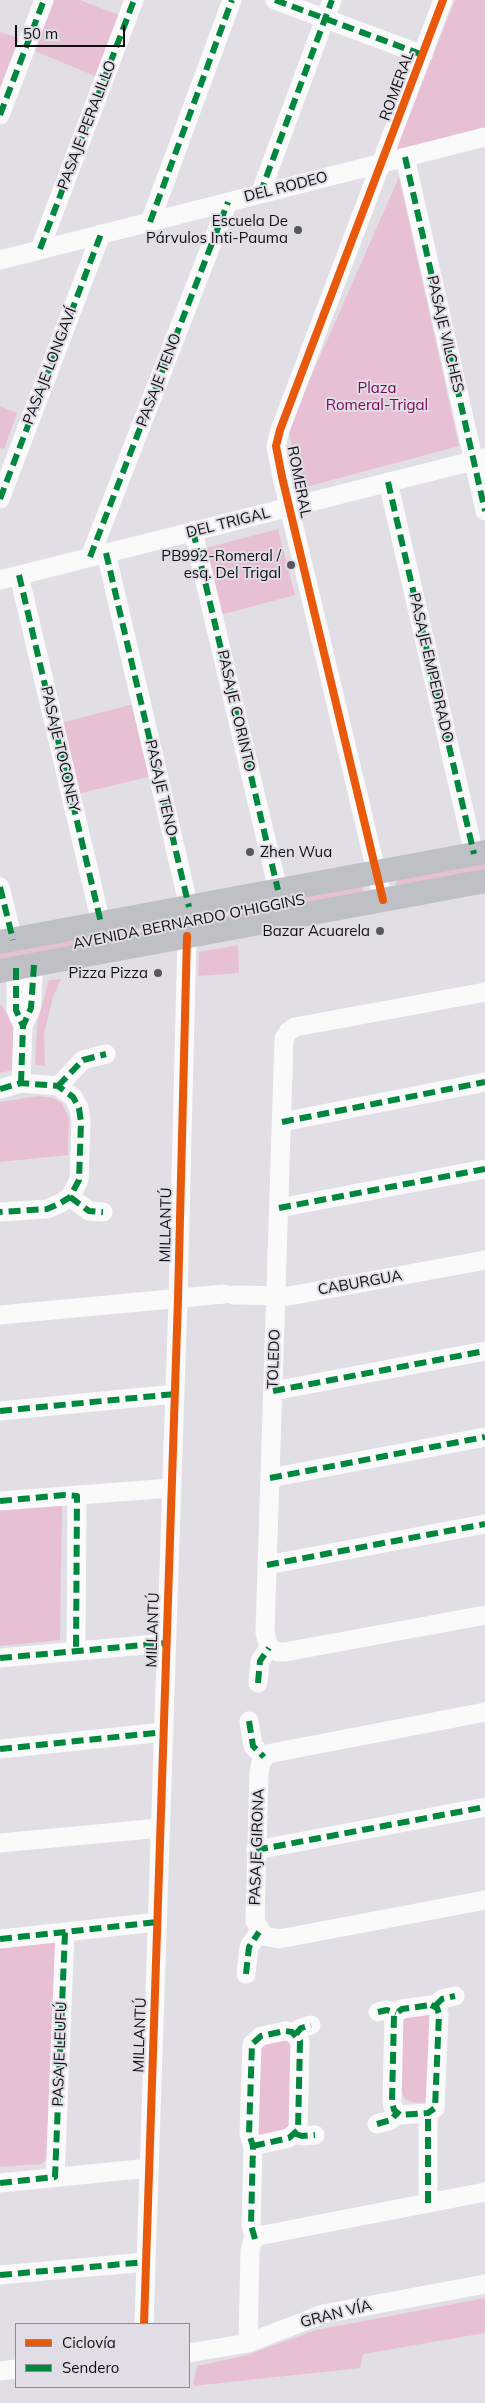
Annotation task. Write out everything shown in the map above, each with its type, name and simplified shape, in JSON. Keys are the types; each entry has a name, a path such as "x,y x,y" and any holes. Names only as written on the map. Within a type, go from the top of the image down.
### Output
{"main road":[{"name":"AVENIDA BERNARDO O'HIGGINS","path":"6,941 480,852"},
{"name":"AVENIDA BERNARDO O'HIGGINS","path":"17,968 485,880"},
{"path":"221,930 227,919 230,899"},
{"path":"138,916 136,931 142,945"}],"street":[{"path":"0,116 44,0"},
{"name":"PASAJE PERALILLO","path":"40,249 134,0"},
{"path":"150,222 232,0"},
{"path":"275,0 423,55"},
{"path":"260,194 332,0"},
{"name":"ROMERAL","path":"383,900 276,454 277,438 444,0"},
{"name":"DEL RODEO","path":"0,260 485,137"},
{"name":"PASAJE VILCHES","path":"404,157 480,459 485,511"},
{"name":"PASAJE TENO","path":"189,907 98,555 228,202"},
{"name":"PASAJE LONGAVÍ","path":"0,499 101,234"},
{"name":"DEL TRIGAL","path":"0,580 480,459"},
{"name":"PASAJE EMPEDRADO","path":"388,482 480,852"},
{"name":"PASAJE CORINTO","path":"193,531 278,890"},
{"name":"PASAJE TOCONEY","path":"19,575 101,923"},
{"path":"0,887 6,941"},
{"name":"MILLANTÚ","path":"144,2323 178,1299 187,936"},
{"path":"17,968 16,1010 24,1026 21,1083"},
{"name":"TOLEDO","path":"269,1648 265,1632 284,1043 288,1032 300,1026 485,992"},
{"path":"58,1086 83,1060 106,1054"},
{"path":"282,1122 485,1082"},
{"path":"0,1089 21,1083 58,1086 73,1097 80,1114 80,1171 75,1189 70,1196 59,1204 47,1209 0,1212"},
{"path":"279,1208 485,1169"},
{"path":"70,1196 90,1211 103,1212"},
{"name":"CABURGUA","path":"0,1315 230,1294 289,1296 485,1260"},
{"path":"273,1391 485,1351"},
{"path":"0,1411 175,1394"},
{"path":"270,1478 485,1437"},
{"path":"0,1501 171,1488"},
{"path":"76,1650 77,1496"},
{"path":"267,1565 485,1524"},
{"path":"258,1683 260,1660 269,1648 278,1652 285,1652 485,1615"},
{"path":"0,1658 166,1642"},
{"path":"249,1721 253,1746 264,1757 276,1751 485,1712"},
{"path":"0,1749 164,1732"},
{"name":"PASAJE GIRONA","path":"259,1932 254,1922 258,1772 264,1757"},
{"path":"256,1850 485,1806"},
{"path":"0,1843 160,1828"},
{"path":"246,1974 249,1947 259,1932 268,1938 279,1938 485,1900"},
{"path":"0,1939 157,1922"},
{"name":"PASAJE LEUFÚ","path":"55,2177 65,1932"},
{"path":"435,2006 442,1999 455,1996"},
{"path":"428,2005 435,2006 438,2014 436,2106 434,2111 428,2113 403,2115 397,2113 392,2102 394,2019 387,2012 428,2005"},
{"path":"248,2343 250,2251 255,2239 251,2220 253,2146 249,2134 252,2044 261,2036 285,2031 304,2030 300,2045 298,2126 296,2134"},
{"path":"377,2124 391,2120 397,2113"},
{"path":"428,2113 428,2203"},
{"path":"253,2146 288,2138 296,2134 302,2136 314,2135"},
{"path":"0,2183 150,2168"},
{"path":"255,2239 267,2232 485,2192"},
{"path":"0,2275 146,2262"},
{"name":"GRAN VÍA","path":"190,2353 248,2343 328,2313 485,2284"},
{"path":"0,2371 15,2369"}],"green space":[{"path":"48,0 80,0 119,15 95,76 30,49"},
{"path":"455,0 485,0 485,130 394,153"},
{"path":"0,32 22,39 0,99"},
{"name":"Plaza Romeral-Trigal","path":"399,177 459,446 302,488 288,429"},
{"path":"0,406 17,413 4,449 0,448"},
{"path":"278,529 295,595 220,615 202,549"},
{"path":"137,703 156,775 77,794 61,723"},
{"path":"485,860 485,875 395,886 398,877"},
{"path":"362,882 364,895 234,922 235,906"},
{"path":"219,908 222,923 143,936 141,928 146,923"},
{"path":"132,926 133,939 0,963 0,953"},
{"path":"238,945 239,973 198,976 199,952"},
{"path":"61,979 53,997 44,1034 45,1066 35,1065 37,1024 49,980"},
{"path":"0,1003 13,1023 13,1070 0,1073"},
{"path":"38,1096 53,1098 62,1103 69,1118 68,1155 0,1162 0,1102"},
{"path":"62,1504 60,1640 0,1646 0,1509"},
{"path":"0,1942 56,1942 47,2158 41,2164 0,2167"},
{"path":"432,2014 431,2097 425,2103 412,2102 405,2099 401,2091 401,2017"},
{"path":"292,2040 291,2129 258,2137 259,2042"},
{"path":"485,2298 485,2333 363,2354 360,2368 193,2386 197,2366 247,2355 316,2330"}],"marked path":[{"path":"0,115 44,0"},
{"path":"40,249 134,0"},
{"path":"150,222 232,0"},
{"path":"275,0 423,55"},
{"path":"260,194 332,0"},
{"path":"405,157 485,511"},
{"path":"90,557 228,202"},
{"path":"0,499 101,234"},
{"path":"388,482 474,854"},
{"path":"193,531 278,890"},
{"path":"106,553 189,907"},
{"path":"19,575 101,923"},
{"path":"0,887 13,940"},
{"path":"21,1083 23,1026 31,1008 34,965"},
{"path":"16,968 16,1010 23,1026"},
{"path":"58,1086 83,1060 106,1054"},
{"path":"282,1122 485,1082"},
{"path":"0,1089 21,1083 58,1086 73,1097 79,1108 81,1122 79,1180 70,1197 47,1209 0,1212"},
{"path":"279,1208 485,1169"},
{"path":"70,1197 89,1211 103,1212"},
{"path":"273,1391 485,1351"},
{"path":"0,1411 175,1394"},
{"path":"270,1478 485,1437"},
{"path":"0,1501 64,1495 77,1496 76,1650"},
{"path":"267,1565 485,1524"},
{"path":"0,1658 166,1643"},
{"path":"258,1683 260,1661 269,1648"},
{"path":"249,1721 253,1746 264,1757"},
{"path":"0,1749 164,1732"},
{"path":"256,1850 485,1807"},
{"path":"0,1939 157,1922"},
{"path":"0,2183 55,2177 65,1932"},
{"path":"246,1974 249,1947 259,1932"},
{"path":"435,2006 442,1999 455,1996"},
{"path":"431,2005 437,2008 439,2014 435,2108 428,2113 400,2115 394,2110 392,2102 394,2015 402,2009 431,2005"},
{"path":"378,2012 387,2010 396,2013"},
{"path":"296,2034 301,2028 311,2025"},
{"path":"253,2146 289,2138 298,2130 300,2041 292,2032 285,2031 261,2036 252,2044 249,2134 253,2146 251,2225 255,2239"},
{"path":"377,2124 391,2120 397,2113"},
{"path":"428,2113 428,2203"},
{"path":"296,2134 302,2136 315,2135"},
{"path":"0,2275 146,2262"}],"cycle path":[{"path":"383,900 276,446 280,430 443,0"},
{"path":"144,2323 178,1299 187,936"}],"place":[{"name":"Escuela De Párvulos Inti-Pauma","path":"298,230"},
{"name":"PB992-Romeral / esq. Del Trigal","path":"291,565"},
{"name":"Zhen Wua","path":"250,852"},
{"name":"Bazar Acuarela","path":"380,931"},
{"name":"Pizza Pizza","path":"158,973"}]}
